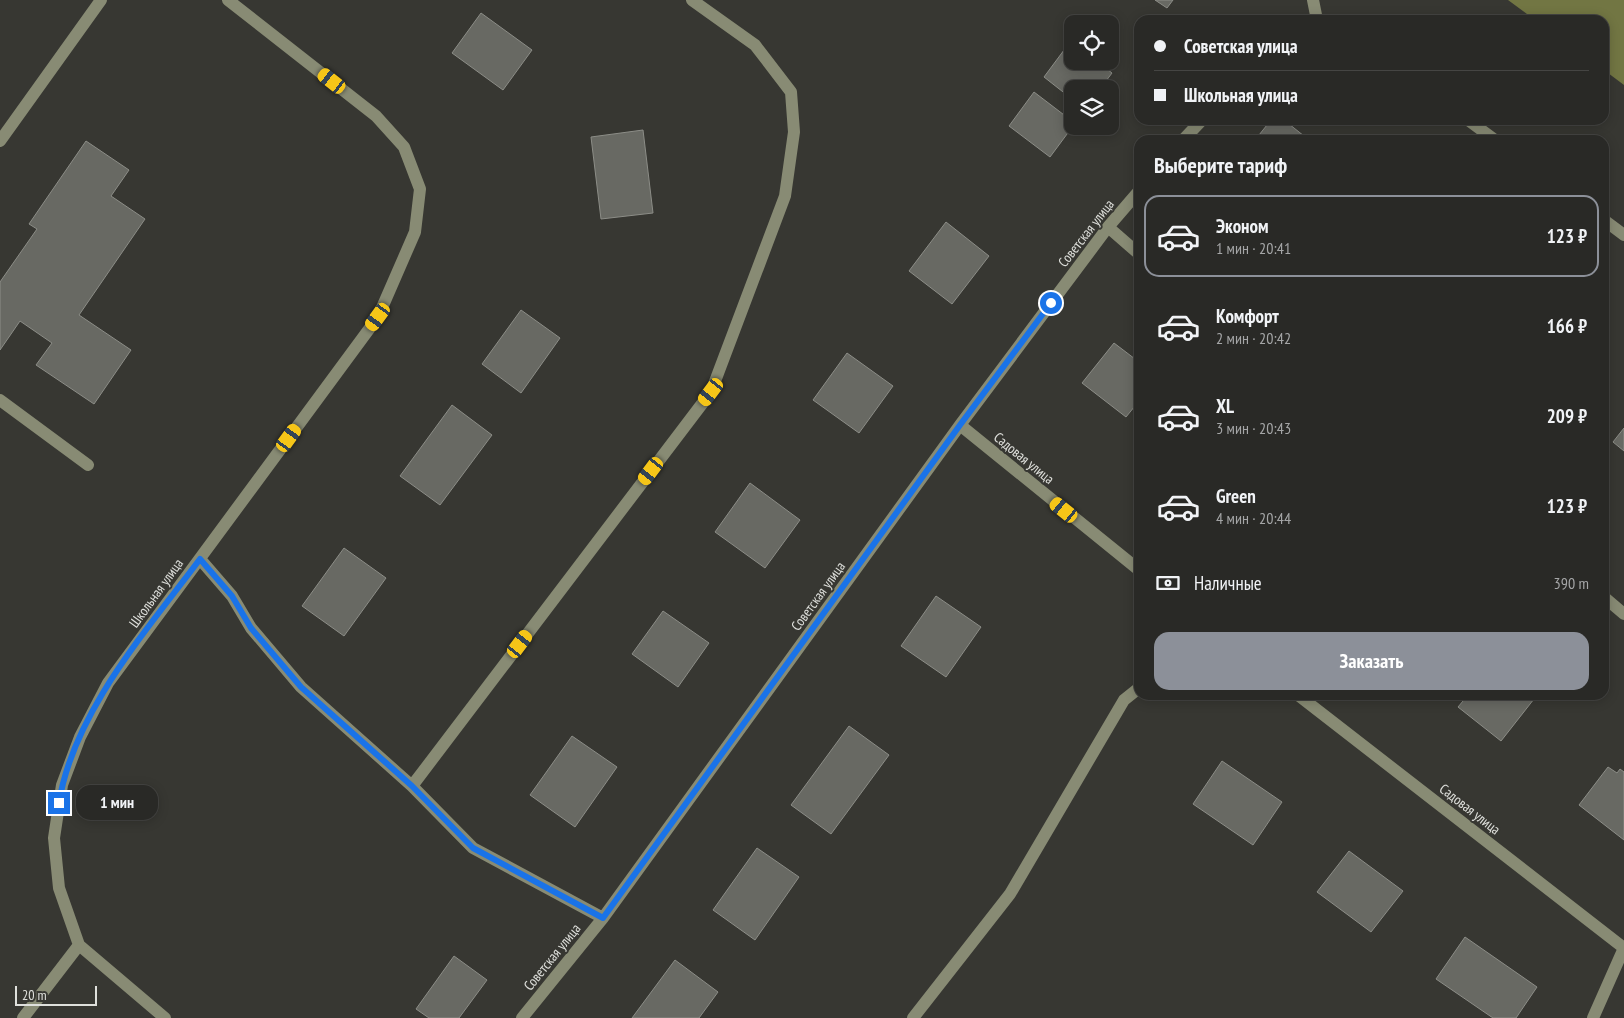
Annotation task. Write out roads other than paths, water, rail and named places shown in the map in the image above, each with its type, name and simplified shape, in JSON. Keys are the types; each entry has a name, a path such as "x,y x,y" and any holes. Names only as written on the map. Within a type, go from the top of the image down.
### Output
{"street":[{"path":"0,141 101,0"},
{"name":"Школьная улица","path":"166,1018 79,944 59,888 54,838 62,785 80,736 108,683 378,317 415,232 420,189 404,147 376,116 228,0"},
{"path":"412,786 711,392 786,196 794,132 790,92 754,44 692,0"},
{"path":"1313,0 1315,15"},
{"path":"1188,135 1197,125"},
{"path":"1475,125 1488,135"},
{"name":"Советская улица","path":"522,1018 603,918 960,425 1108,226 1134,197"},
{"path":"1609,224 1624,235"},
{"path":"1108,226 1134,249"},
{"path":"0,400 88,465"},
{"name":"Садовая улица","path":"960,425 1134,566"},
{"path":"200,559 232,596 251,628 301,687 412,786 473,848 603,918"},
{"path":"1609,601 1624,614"},
{"path":"913,1018 1010,894 1124,700 1134,692"},
{"name":"Садовая улица","path":"1304,700 1624,948"},
{"path":"23,1018 79,944"},
{"path":"1594,1018 1624,948"}]}
